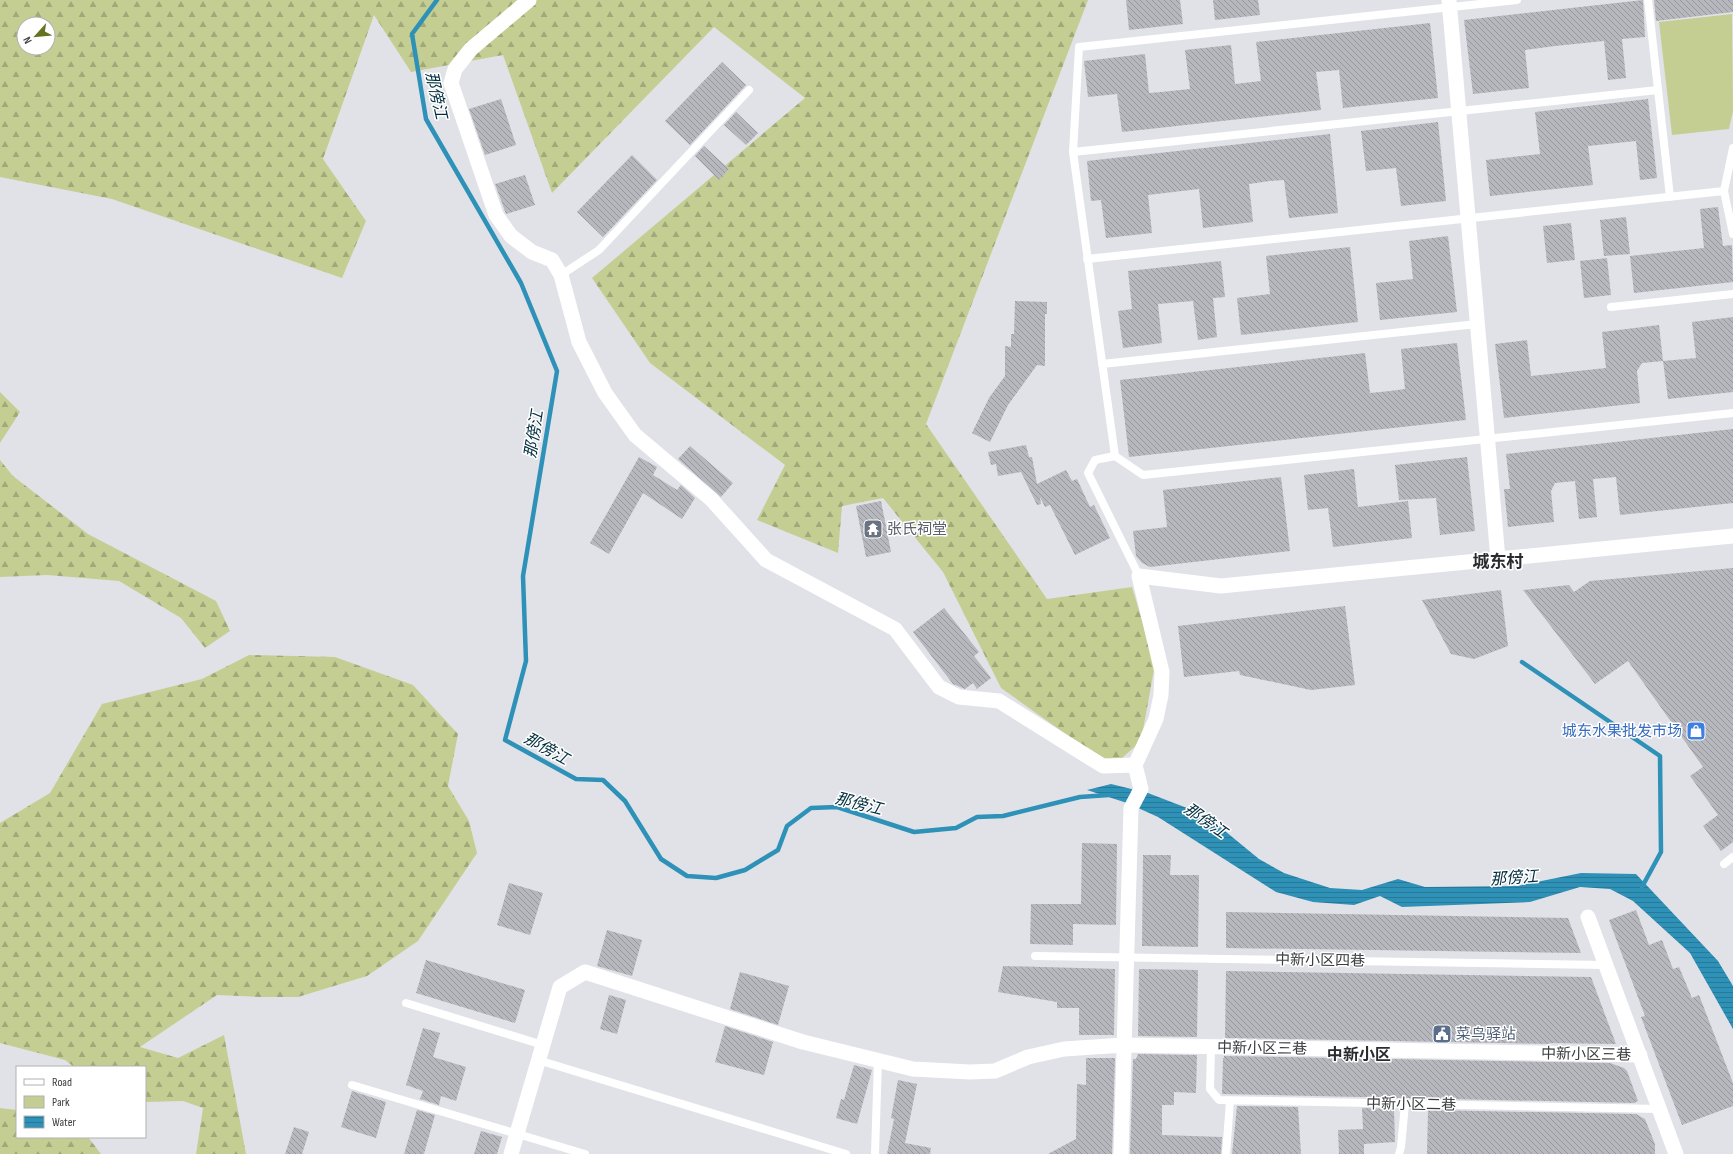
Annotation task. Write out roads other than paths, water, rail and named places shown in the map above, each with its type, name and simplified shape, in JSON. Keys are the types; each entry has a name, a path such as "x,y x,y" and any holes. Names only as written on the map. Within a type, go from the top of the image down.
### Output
{"street":[{"path":"528,0 471,49 455,69 451,83 496,215 510,236 532,252 552,260 561,275 579,342 604,393 635,435 711,499 766,560 895,629 939,688 959,697 999,701 1104,766 1135,765"},
{"path":"1449,4 1498,559"},
{"path":"1121,1154 1131,808 1141,789 1135,765 1156,719 1161,695 1162,672 1139,576 1220,586 1733,536"},
{"path":"1588,917 1676,1154"},
{"name":"中新小区三巷","path":"511,1154 560,987 585,972 803,1042 913,1069 970,1072 995,1071 1028,1057 1064,1049 1124,1045 1640,1055"}],"lane":[{"path":"1115,456 1073,152 1080,47 1449,4 1517,0"},
{"path":"1648,0 1670,197"},
{"path":"561,275 599,250 749,90"},
{"path":"1073,152 1658,90"},
{"path":"1733,148 1724,191 1733,234"},
{"path":"1087,259 1724,191"},
{"path":"1611,307 1733,294"},
{"path":"1102,364 1477,324"},
{"path":"1139,576 1088,473 1095,460 1115,456 1143,475 1733,413"},
{"path":"1724,864 1733,857"},
{"name":"中新小区四巷","path":"1035,956 1606,965"},
{"path":"406,1003 543,1045"},
{"name":"中新小区二巷","path":"1211,1047 1210,1089 1219,1100 1659,1109"},
{"path":"538,1060 846,1154"},
{"path":"875,1154 878,1060"},
{"path":"352,1085 585,1154"},
{"path":"1226,1154 1230,1101"},
{"path":"1398,1154 1401,1147 1405,1104"}],"water":[{"path":"1111,784 1148,793 1187,808 1214,822 1259,859 1284,873 1330,888 1362,890 1398,879 1425,887 1517,886 1581,873 1636,874 1718,961 1733,986 1733,1029 1690,953 1633,901 1610,889 1580,887 1530,902 1402,907 1380,896 1354,905 1313,902 1276,892 1158,817 1127,803 1087,790"}],"waterway":[{"name":"那傍江","path":"437,0 412,34 426,119 521,283 557,371 523,576 526,661 505,740 576,779 603,780 625,801 661,859 687,876 716,878 745,870 778,850 787,826 811,808 837,807 914,832 956,828 977,817 1003,816 1080,797 1109,795"},
{"path":"1522,662 1660,756 1661,852 1642,887"}],"place":[{"name":"张氏祠堂","path":"873,529"},
{"name":"城东水果批发市场","path":"1696,731"},
{"name":"菜鸟驿站","path":"1442,1034"}],"district":[{"name":"城东村","path":"1498,561"},
{"name":"中新小区","path":"1359,1054"}]}
